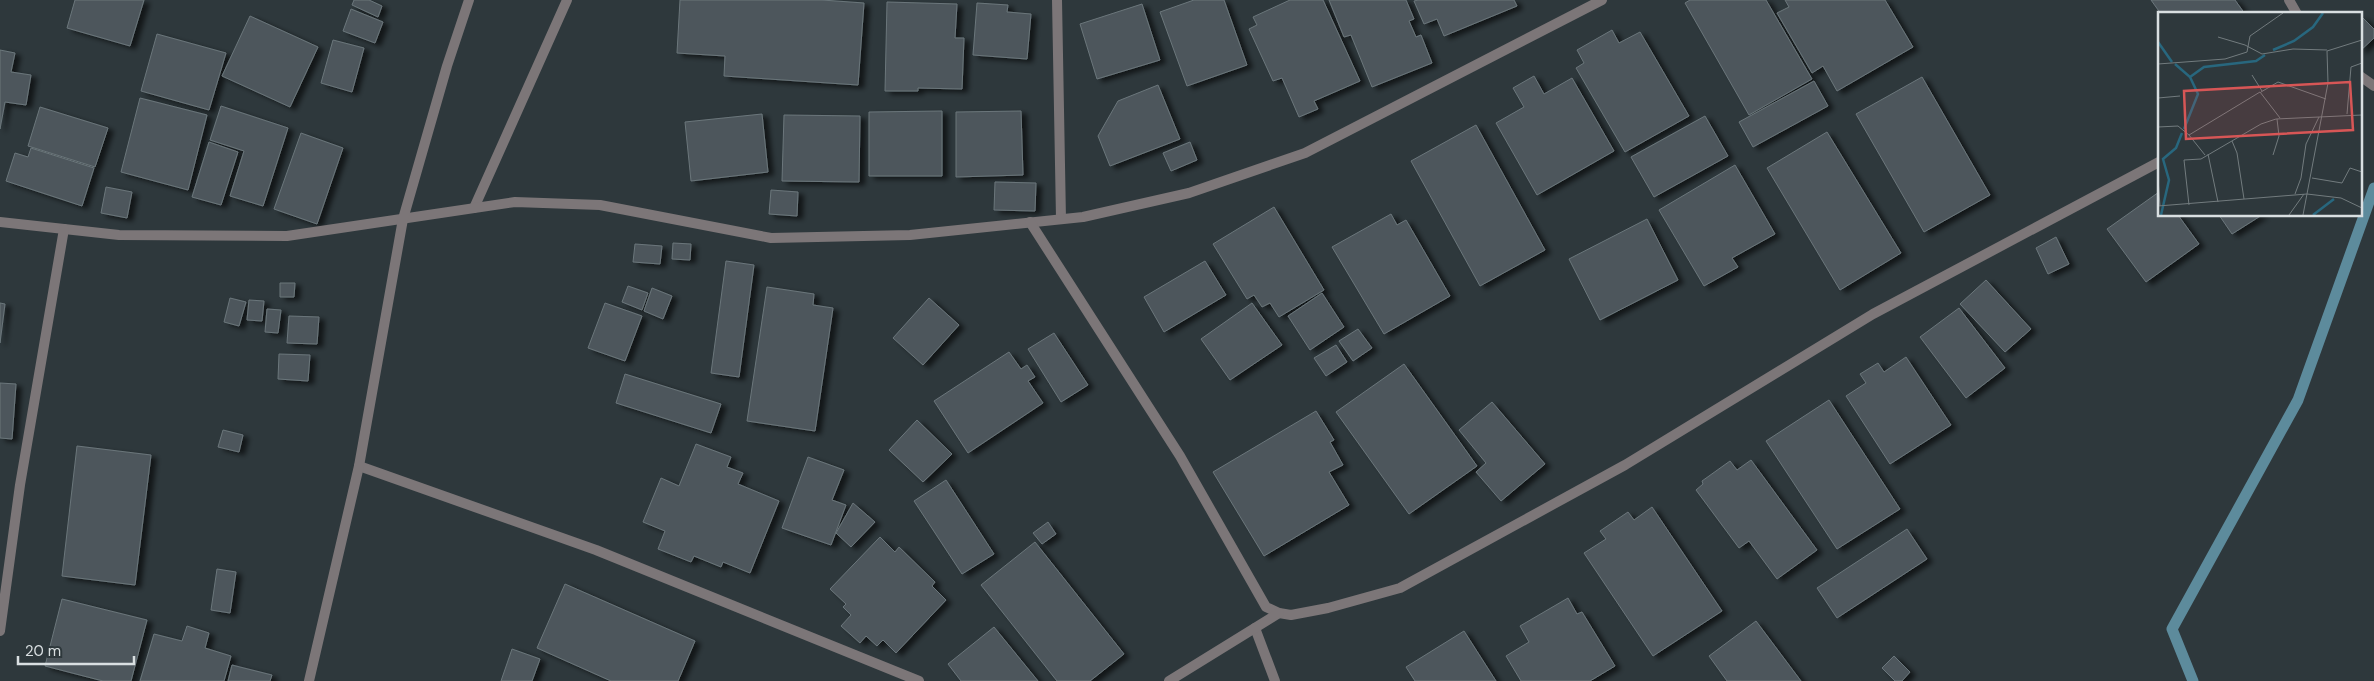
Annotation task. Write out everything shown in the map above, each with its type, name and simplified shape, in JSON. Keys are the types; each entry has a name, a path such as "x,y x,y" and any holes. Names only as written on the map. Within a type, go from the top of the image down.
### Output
{"street":[{"path":"309,681 359,466 404,219 447,66 469,0"},
{"path":"474,208 567,0"},
{"path":"1057,0 1061,219"},
{"path":"0,222 119,235 287,236 515,202 600,205 770,238 910,235 1061,219 1189,193 1305,153 1602,0"},
{"path":"2288,0 2296,12"},
{"path":"2362,77 2374,86"},
{"path":"1030,222 1180,456 1266,607 1278,614 1291,615 1328,608 1400,588 1625,465 1873,314 2158,163"},
{"path":"0,631 20,485 64,229"},
{"path":"359,466 596,550 918,681"},
{"path":"1169,681 1278,614"},
{"path":"1255,628 1274,681"}],"building":[{"path":"75,0 144,0 130,46 67,28"},
{"path":"354,0 369,0 382,6 378,17 352,5"},
{"path":"680,0 822,0 864,3 858,85 724,76 725,56 677,53"},
{"path":"1194,0 1224,0 1247,65 1187,86 1160,12"},
{"path":"1290,0 1323,0 1360,81 1314,101 1318,109 1299,117 1282,78 1273,81 1249,29 1257,25 1253,17"},
{"path":"1329,0 1406,0 1414,19 1409,21 1416,37 1421,35 1432,63 1372,87 1351,35 1344,37"},
{"path":"1514,0 1517,6 1444,36 1437,19 1424,24 1414,1"},
{"path":"1690,0 1766,0 1812,79 1749,115 1685,3"},
{"path":"1785,0 1885,0 1913,47 1837,91 1823,66 1812,73 1777,13 1789,7"},
{"path":"2151,0 2235,0 2244,12 2160,12"},
{"path":"887,2 957,4 955,38 964,38 962,89 918,88 918,91 885,91"},
{"path":"977,3 1008,5 1007,12 1031,14 1027,59 973,55"},
{"path":"1142,4 1160,60 1097,79 1080,24"},
{"path":"351,9 383,22 375,43 343,31"},
{"path":"250,16 318,47 290,107 222,76"},
{"path":"2362,17 2374,29 2374,38 2362,49"},
{"path":"1612,30 1619,43 1640,32 1689,116 1625,152 1576,68 1584,63 1577,50"},
{"path":"157,34 226,53 209,110 141,91"},
{"path":"333,40 364,48 352,92 321,83"},
{"path":"0,50 15,53 11,72 31,75 26,105 5,102 0,129"},
{"path":"1534,76 1544,94 1572,78 1614,151 1537,195 1496,123 1524,107 1513,88"},
{"path":"1922,77 1990,195 1924,232 1856,114"},
{"path":"1814,81 1828,106 1753,147 1739,122"},
{"path":"1158,85 1180,139 1110,166 1098,136 1118,101"},
{"path":"140,98 207,115 188,190 121,172"},
{"path":"221,106 288,128 263,206 230,196 244,151 210,140"},
{"path":"40,107 108,128 95,167 28,146"},
{"path":"942,111 942,176 869,176 869,112"},
{"path":"1021,111 1023,175 956,177 956,112"},
{"path":"762,114 768,172 691,181 685,122"},
{"path":"784,115 860,116 859,182 782,181"},
{"path":"1705,116 1728,156 1654,197 1631,157"},
{"path":"1476,125 1545,250 1480,286 1411,161"},
{"path":"1827,132 1901,253 1840,290 1767,168"},
{"path":"301,133 343,148 317,224 274,209"},
{"path":"209,142 238,152 221,205 192,197"},
{"path":"1190,142 1197,160 1171,171 1163,153"},
{"path":"31,148 94,168 82,206 6,181 15,153 28,157"},
{"path":"1735,165 1775,234 1732,258 1738,267 1704,286 1659,210"},
{"path":"995,182 1036,183 1035,211 994,210"},
{"path":"106,187 132,192 127,218 101,213"},
{"path":"771,190 798,192 797,216 769,214"},
{"path":"2158,193 2158,216 2179,216 2199,244 2146,282 2107,229"},
{"path":"1274,207 1324,290 1279,317 1270,303 1262,307 1254,295 1247,299 1213,244"},
{"path":"1391,214 1397,225 1406,220 1450,296 1384,334 1332,247"},
{"path":"2220,216 2260,216 2232,234"},
{"path":"1647,219 1678,280 1600,320 1569,259"},
{"path":"2056,237 2069,264 2048,274 2036,248"},
{"path":"673,243 691,244 690,260 672,259"},
{"path":"635,244 662,246 660,264 633,262"},
{"path":"726,261 754,265 739,377 711,373"},
{"path":"1205,261 1226,295 1164,332 1144,297"},
{"path":"1986,280 2031,329 2005,352 1960,304"},
{"path":"280,283 295,283 294,297 280,297"},
{"path":"628,286 648,293 642,310 622,302"},
{"path":"767,287 814,294 813,305 833,308 815,431 747,421"},
{"path":"652,288 672,296 663,319 644,311"},
{"path":"1322,293 1344,327 1310,350 1288,316"},
{"path":"230,298 246,302 239,326 224,322"},
{"path":"929,298 959,325 923,365 893,338"},
{"path":"249,300 264,301 262,321 247,320"},
{"path":"0,303 5,304 0,343"},
{"path":"605,303 642,316 625,361 588,348"},
{"path":"1252,303 1282,345 1230,380 1201,339"},
{"path":"1959,308 2005,368 1966,398 1920,337"},
{"path":"267,309 281,310 278,333 265,332"},
{"path":"289,316 319,317 317,344 287,343"},
{"path":"1358,329 1372,348 1353,361 1339,341"},
{"path":"1054,333 1088,385 1061,402 1028,349"},
{"path":"1336,345 1347,362 1326,376 1314,358"},
{"path":"1009,352 1021,369 1027,365 1035,377 1028,381 1043,403 968,453 934,401"},
{"path":"279,354 310,355 308,381 278,379"},
{"path":"1906,357 1951,425 1890,464 1846,396 1866,383 1860,374 1878,363 1884,372"},
{"path":"1404,364 1477,466 1409,514 1336,412"},
{"path":"625,374 721,404 711,433 616,403"},
{"path":"0,383 16,384 12,439 0,438"},
{"path":"1829,400 1900,509 1837,549 1766,441"},
{"path":"1492,402 1545,464 1501,501 1476,472 1486,463 1459,430"},
{"path":"1316,411 1334,440 1330,442 1343,465 1329,472 1349,505 1264,556 1213,472"},
{"path":"917,420 952,454 923,482 889,450"},
{"path":"223,430 243,435 239,452 218,447"},
{"path":"696,444 731,457 727,467 743,473 738,484 779,501 750,573 723,562 721,567 694,556 691,562 658,549 665,531 643,522 661,478 679,486"},
{"path":"77,446 151,455 135,585 62,576"},
{"path":"808,457 844,470 832,500 846,505 831,545 782,528"},
{"path":"1751,460 1817,550 1777,579 1749,541 1739,548 1696,490 1703,484 1702,481 1730,461 1737,470"},
{"path":"946,480 994,554 962,574 914,501"},
{"path":"853,503 875,522 851,547 836,533"},
{"path":"1652,507 1722,611 1653,656 1584,553 1606,539 1600,531 1628,512 1634,520"},
{"path":"1048,522 1056,534 1042,544 1033,533"},
{"path":"1907,529 1927,559 1837,618 1817,588"},
{"path":"880,537 895,552 899,547 935,582 932,586 946,600 896,653 883,640 877,646 866,636 860,643 841,626 851,615 843,607 846,604 830,589"},
{"path":"1035,542 1124,654 1090,681 1057,681 981,585"},
{"path":"217,569 236,572 230,613 211,610"},
{"path":"565,584 695,641 678,681 611,681 537,648"},
{"path":"1568,598 1577,614 1582,612 1615,666 1590,681 1521,681 1506,656 1529,642 1520,626"},
{"path":"62,599 147,620 131,681 103,681 45,666"},
{"path":"1756,621 1801,681 1727,681 1709,656"},
{"path":"187,626 209,633 205,648 231,656 224,681 140,681 154,634 182,641"},
{"path":"994,627 1038,681 961,681 948,664"},
{"path":"1464,631 1496,681 1415,681 1406,667"},
{"path":"512,649 540,659 532,681 501,681"},
{"path":"1894,656 1910,672 1902,681 1895,681 1882,668"},
{"path":"232,665 272,675 270,681 228,681"}],"waterway":[{"path":"2193,681 2172,629 2298,400 2374,188"}]}
